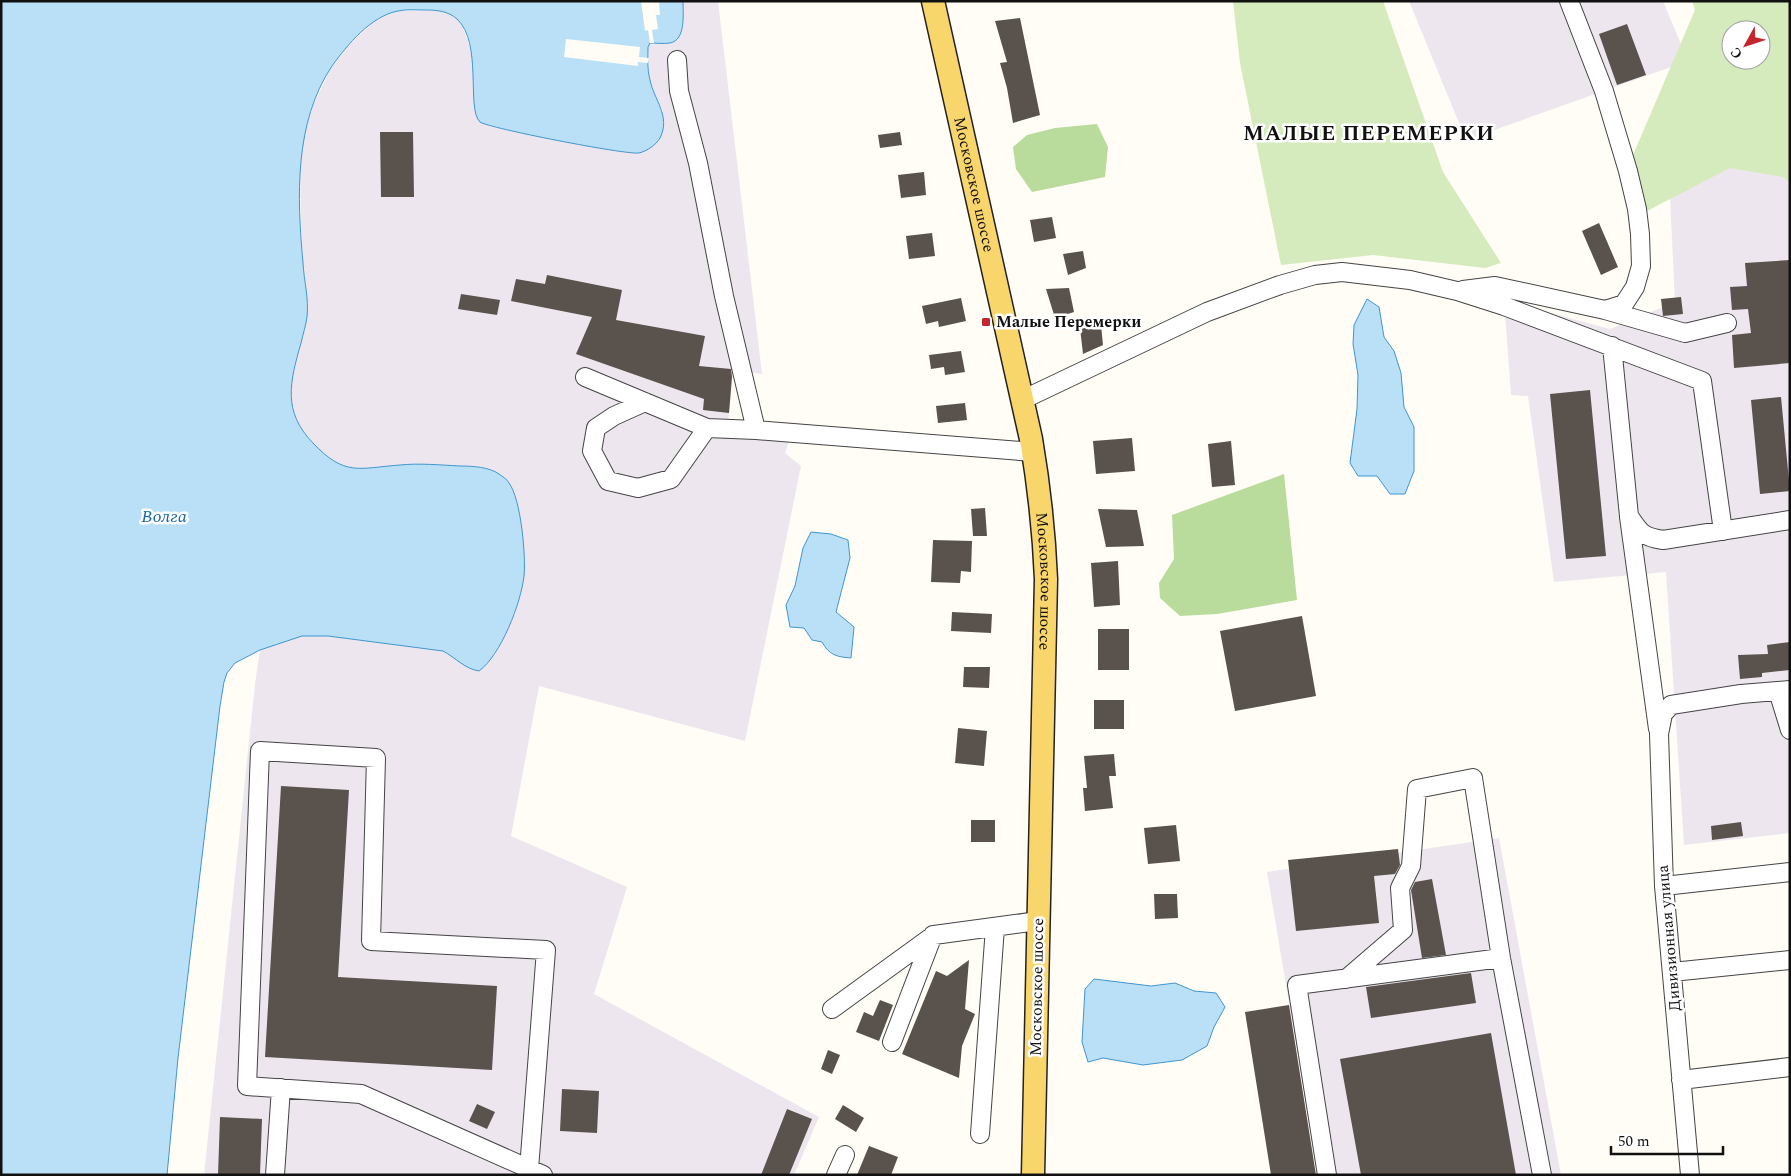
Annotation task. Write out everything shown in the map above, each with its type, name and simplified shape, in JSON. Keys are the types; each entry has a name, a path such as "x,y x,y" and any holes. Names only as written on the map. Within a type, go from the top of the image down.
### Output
{"main road":[{"name":"Московское шоссе","path":"934,1 1033,452 1042,519 1046,579 1033,1175"}],"street":[{"path":"1569,1 1607,100 1628,170 1637,209 1640,234 1641,266 1635,286 1624,304 1605,310"},
{"path":"677,60 679,91 698,163 724,296 756,430"},
{"path":"1022,400 1207,312 1280,284 1315,275 1342,272 1400,279 1457,291 1504,306 1702,381 1723,531"},
{"path":"1457,291 1495,286 1605,310 1685,333 1727,323"},
{"path":"1612,346 1629,516 1659,734"},
{"path":"585,377 707,428 756,430 1033,452"},
{"path":"645,402 614,416 596,428 592,451 608,481 638,488 671,478 707,428"},
{"path":"1629,516 1636,527 1648,538 1663,540 1790,520"},
{"path":"1784,691 1790,730"},
{"name":"Дивизионная улица","path":"1690,1175 1664,886 1659,734 1662,714 1671,705 1741,694 1784,691"},
{"path":"260,751 376,758 371,941 546,950 525,1170 361,1094 247,1086 260,751"},
{"path":"1346,979 1403,930 1400,888 1411,866 1417,789 1474,778 1501,958 1542,1175"},
{"path":"1664,886 1790,872"},
{"path":"832,1009 934,935 1038,921"},
{"path":"980,1134 994,927"},
{"path":"892,1042 934,935"},
{"path":"1327,1175 1297,985 1501,958"},
{"path":"1672,972 1790,960"},
{"path":"1681,1080 1790,1067"},
{"path":"275,1175 281,1088"},
{"path":"836,1175 845,1155"}],"shaded area":[{"path":"683,1 718,1 762,374 733,370 727,436 789,441 785,453 801,466 745,741 539,686 511,836 627,887 594,994 819,1117 794,1175 204,1175 260,650 302,636 328,636 443,651 462,663 495,655 516,611 525,562 515,496 509,483 482,468 465,466 400,465 371,469 347,467 335,462 321,451 298,426 292,404 291,384 307,318 301,222 300,167 304,134 314,103 330,70 344,50 376,20 397,11 439,10 455,16 462,25 473,61 474,102 489,126 604,149 638,153 663,111 649,78 648,47 650,43 658,44 683,19"},
{"path":"1409,1 1663,1 1688,61 1466,140"},
{"path":"1790,81 1790,833 1684,845 1666,572 1554,582 1528,396 1511,395 1504,300 1610,329 1675,302 1668,154"},
{"path":"1499,838 1561,1175 1318,1175 1267,872"}],"green space":[{"path":"1233,1 1383,1 1443,172 1501,263 1485,268 1373,255 1281,265 1240,63"},
{"path":"1692,1 1790,1 1790,183 1783,177 1730,168 1647,211 1630,162 1695,10"},
{"path":"1097,124 1108,147 1105,177 1032,192 1016,169 1013,147 1027,135 1055,128"},
{"path":"1284,474 1297,600 1217,614 1180,616 1160,598 1159,583 1174,559 1172,515"}],"water":[{"name":"Волга","path":"1,1 683,1 683,19 679,37 670,43 650,43 648,47 649,76 664,122 658,141 645,151 639,153 610,150 506,130 480,122 476,115 474,104 470,43 465,30 457,19 450,14 442,12 401,10 378,19 361,32 345,49 332,66 320,88 311,112 301,161 301,238 307,310 306,323 292,383 291,396 296,419 303,431 324,454 344,466 363,468 415,464 470,466 486,468 505,478 513,491 520,514 524,576 519,600 509,628 495,653 479,671 465,666 443,651 328,636 302,636 260,650 235,663 227,673 220,706 178,1058 167,1175 1,1175"},
{"path":"1367,299 1379,307 1384,337 1394,351 1401,373 1404,407 1414,427 1414,471 1405,494 1390,494 1377,476 1358,476 1350,463 1357,409 1358,375 1353,344 1354,325"},
{"path":"811,532 831,534 848,540 850,558 836,612 854,627 851,658 831,653 822,642 812,640 804,628 790,627 786,605 795,586 803,548"},
{"path":"1094,979 1151,986 1175,983 1194,991 1216,993 1225,1007 1214,1027 1207,1046 1182,1060 1143,1065 1103,1058 1088,1062 1082,1042 1085,989"}],"pier":[{"path":"641,1 659,1 660,15 656,15 658,29 652,30 654,43 650,43 648,30 645,31"},
{"path":"566,39 640,47 639,57 649,58 648,63 638,62 638,66 564,57"}],"building":[{"path":"1020,18 1040,115 1013,123 1007,88 1000,63 1007,62 995,21"},
{"path":"1627,24 1646,75 1617,85 1599,34"},
{"path":"380,132 413,132 414,197 381,197"},
{"path":"900,132 902,145 880,148 878,135"},
{"path":"924,172 926,195 901,198 898,175"},
{"path":"1052,217 1056,238 1034,242 1030,220"},
{"path":"1599,223 1618,267 1601,275 1582,231"},
{"path":"932,233 935,256 909,259 906,236"},
{"path":"1083,251 1086,268 1068,275 1063,254"},
{"path":"1790,260 1790,363 1734,368 1732,335 1751,333 1748,309 1732,310 1730,287 1747,286 1745,263"},
{"path":"547,275 622,290 616,320 705,336 699,366 731,369 729,413 703,410 704,399 576,354 592,317 511,301 516,279 545,284"},
{"path":"1069,288 1074,312 1055,318 1046,289"},
{"path":"461,294 500,300 497,315 458,309"},
{"path":"1681,297 1683,314 1663,316 1661,299"},
{"path":"961,298 966,321 939,327 938,321 926,324 922,306"},
{"path":"1101,325 1103,345 1083,354 1080,328"},
{"path":"961,351 965,372 945,375 944,367 931,369 929,355"},
{"path":"1590,390 1606,556 1566,559 1550,394"},
{"path":"1781,397 1790,491 1760,494 1751,400"},
{"path":"965,403 967,420 938,423 936,406"},
{"path":"1132,438 1135,471 1096,474 1093,441"},
{"path":"1231,441 1235,485 1212,487 1208,444"},
{"path":"985,508 987,536 973,536 971,509"},
{"path":"1098,509 1137,510 1144,546 1106,547"},
{"path":"933,540 972,541 971,572 961,571 960,583 931,582"},
{"path":"1118,561 1120,605 1094,607 1091,563"},
{"path":"952,612 992,614 991,633 951,631"},
{"path":"1302,616 1316,696 1235,711 1220,631"},
{"path":"1098,629 1129,629 1129,670 1098,670"},
{"path":"1790,642 1790,670 1762,673 1762,677 1740,679 1738,655 1768,654 1767,645"},
{"path":"964,667 990,667 989,688 963,687"},
{"path":"1094,700 1124,700 1124,729 1094,729"},
{"path":"958,728 987,731 984,766 955,763"},
{"path":"1114,754 1116,776 1109,776 1113,808 1085,811 1083,788 1087,788 1084,756"},
{"path":"281,786 349,790 338,977 497,986 492,1070 265,1057"},
{"path":"971,820 995,820 995,842 971,842"},
{"path":"1741,822 1743,836 1712,840 1711,826"},
{"path":"1176,825 1180,861 1148,864 1144,828"},
{"path":"1398,849 1400,865 1395,874 1374,876 1379,923 1296,931 1288,860"},
{"path":"1432,879 1446,955 1422,958 1411,890 1415,882"},
{"path":"1154,894 1177,894 1178,918 1155,919"},
{"path":"969,960 965,1009 975,1014 962,1046 959,1078 902,1054 936,971 947,976"},
{"path":"1471,973 1476,1003 1371,1018 1366,987"},
{"path":"880,1000 893,1005 879,1041 856,1032 864,1012 873,1016"},
{"path":"1289,1005 1316,1175 1271,1175 1245,1012"},
{"path":"1491,1033 1516,1175 1361,1175 1340,1059"},
{"path":"828,1050 840,1055 832,1074 821,1069"},
{"path":"562,1089 599,1091 597,1133 560,1131"},
{"path":"477,1104 495,1112 487,1129 469,1121"},
{"path":"843,1105 864,1118 856,1132 835,1119"},
{"path":"787,1109 812,1119 789,1175 761,1175"},
{"path":"220,1117 262,1119 260,1175 218,1175"},
{"path":"869,1146 898,1157 891,1175 857,1175"}],"place":[{"name":"Малые Перемерки","path":"986,322"}],"district":[{"name":"МАЛЫЕ ПЕРЕМЕРКИ","path":"1369,134"}]}
